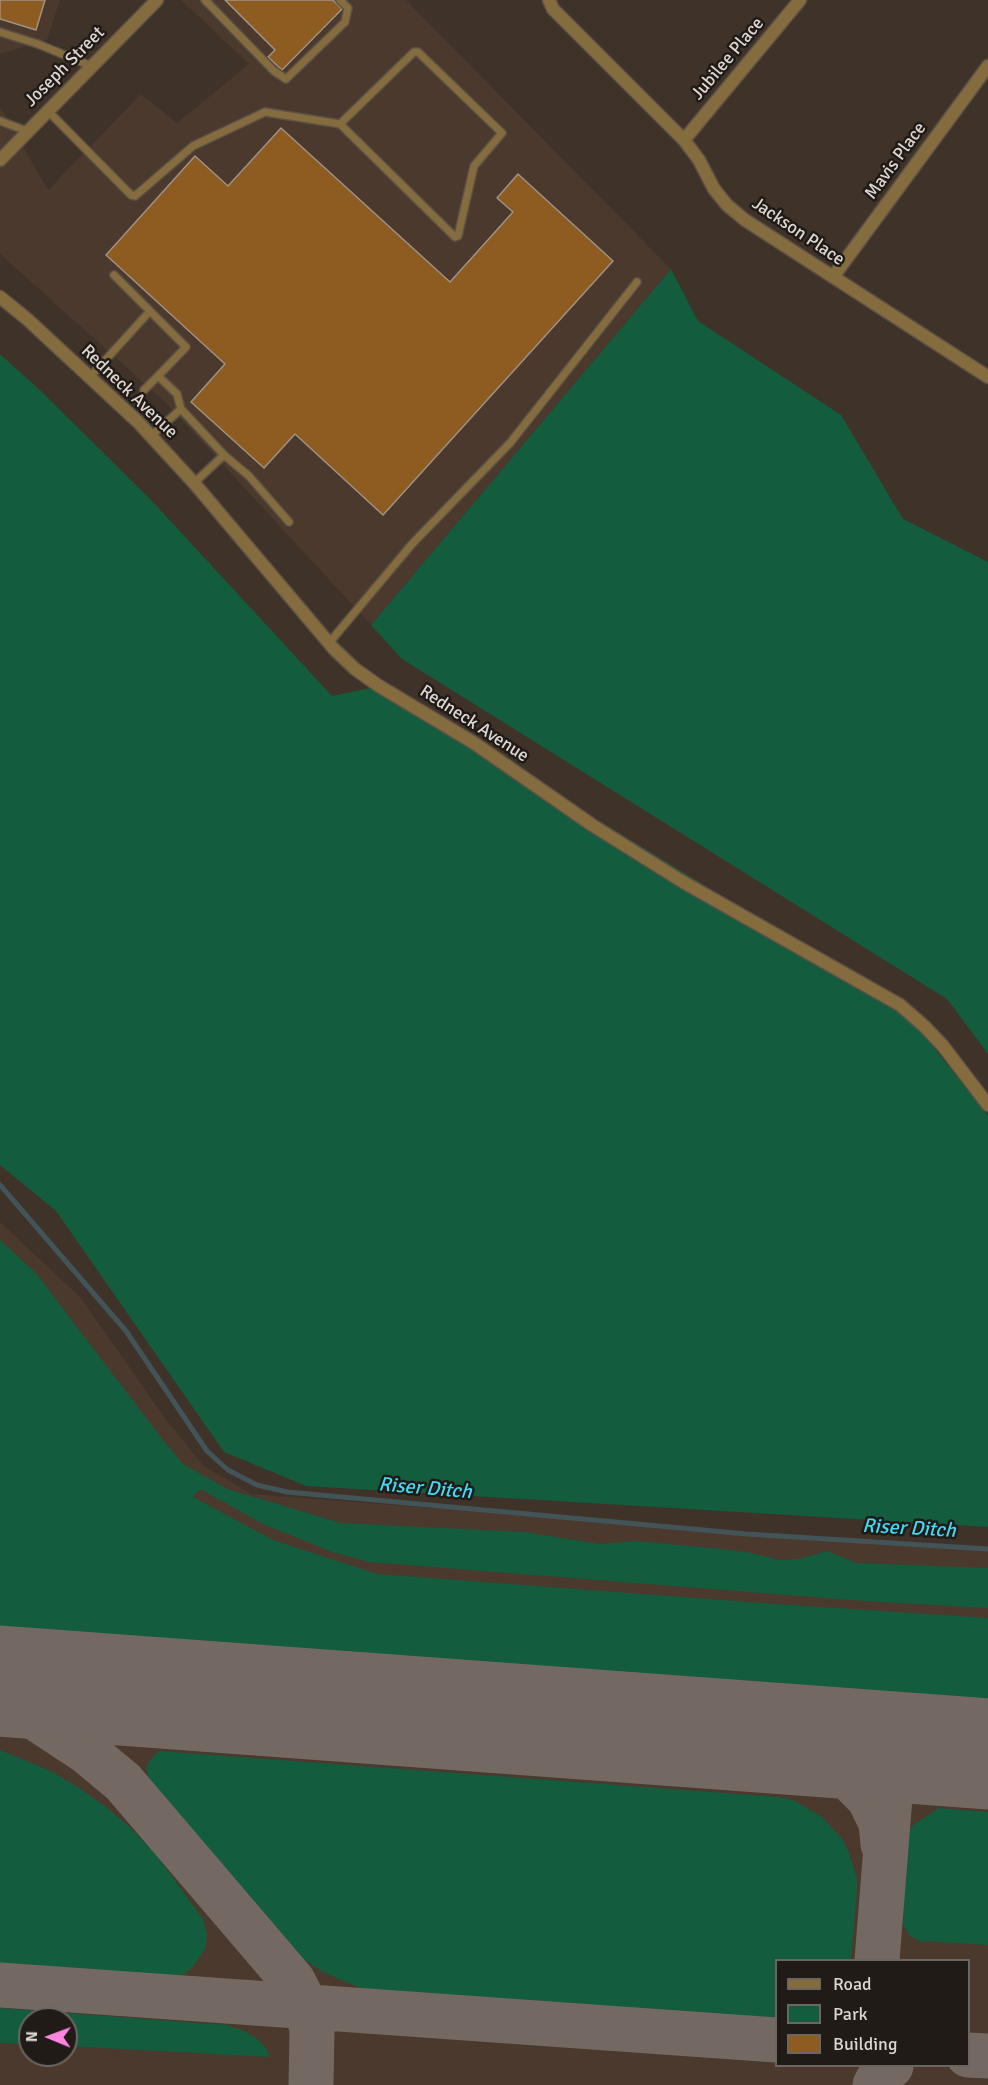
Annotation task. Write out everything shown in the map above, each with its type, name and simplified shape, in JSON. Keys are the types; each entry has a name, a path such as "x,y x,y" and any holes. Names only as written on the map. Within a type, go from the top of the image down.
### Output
{"street":[{"name":"Joseph Street","path":"0,160 157,0"},
{"name":"Jackson Place","path":"549,0 553,9 684,140 699,160 714,189 745,220 988,377"},
{"name":"Jubilee Place","path":"684,140 800,0"},
{"name":"Mavis Place","path":"833,277 988,66"},
{"name":"Redneck Avenue","path":"0,297 27,319 151,436 194,483 329,643 355,669 474,743 610,836 683,882 900,1005 943,1046 988,1105"}],"lane":[{"path":"205,0 273,71 286,79 345,22 348,8 340,0"},
{"path":"0,32 38,44 91,66"},
{"path":"47,110 133,196 193,146 265,112 340,124 454,237 458,236 474,166 502,133 493,123 416,51 340,124"},
{"path":"0,121 27,131"},
{"path":"114,275 186,347 144,390"},
{"path":"329,643 412,544 510,442 637,282"},
{"path":"90,377 150,311"},
{"path":"158,376 177,394 181,409 224,455 249,476 289,522"},
{"path":"151,436 181,409"},
{"path":"194,483 224,455"}],"shaded area":[{"path":"0,0 60,0 47,40 0,54"},
{"path":"181,0 406,0 671,269 371,625 165,402 0,254 0,107 48,190 141,94 177,123 249,64"},
{"path":"0,1222 81,1298 165,1418 203,1465 251,1494 988,1551 988,2085 0,2085"}],"green space":[{"path":"671,269 698,321 841,415 903,519 988,562 988,1054 947,999 402,659 371,625"},
{"path":"0,354 42,392 151,500 332,696 379,686 900,1005 988,1116 988,1527 306,1486 224,1452 56,1211 0,1165"},
{"path":"0,1240 35,1272 183,1464 227,1489 341,1523 524,1532 600,1544 636,1541 722,1549 779,1560 799,1559 827,1551 856,1563 988,1568 988,1608 863,1601 369,1562 332,1552 263,1524 200,1489 193,1497 273,1540 377,1574 988,1618 988,1701 0,1628"},
{"path":"0,1750 51,1771 79,1788 132,1829 157,1856 203,1919 207,1935 205,1949 193,1967 174,1978 156,1978 0,1966"},
{"path":"159,1751 779,1797 793,1800 822,1817 843,1840 849,1853 857,1879 851,1959 775,1959 775,2022 384,1994 363,1989 325,1973 303,1959 289,1946 150,1782 146,1768"},
{"path":"939,1808 988,1812 988,1945 921,1942 910,1936 903,1925 906,1837 913,1825"},
{"path":"0,2008 18,2009 18,2044 0,2043"},
{"path":"78,2014 226,2025 256,2038 266,2048 270,2057 78,2047"}],"building":[{"path":"0,0 45,0 36,30 0,19"},
{"path":"225,0 333,0 342,9 282,70 268,57 275,50"},
{"path":"281,128 450,282 513,212 497,198 518,174 613,261 383,515 295,434 264,468 191,402 225,364 106,255 195,156 228,186"}],"waterway":[{"name":"Riser Ditch","path":"0,1185 126,1331 207,1451 228,1470 257,1485 287,1492 747,1534 988,1549"}],"taxiway":[{"path":"0,1703 28,1713 87,1752 123,1782 293,1981 307,2008 312,2030 311,2085"},
{"path":"799,1740 837,1766 869,1798 881,1823 883,1844"},
{"path":"877,1959 890,1797 899,1777 917,1761 938,1750"},
{"path":"0,1985 775,2040"},
{"path":"970,2055 988,2056"},
{"path":"875,2085 884,2069 889,2067"}],"runway":[{"path":"0,1681 988,1754"}]}
